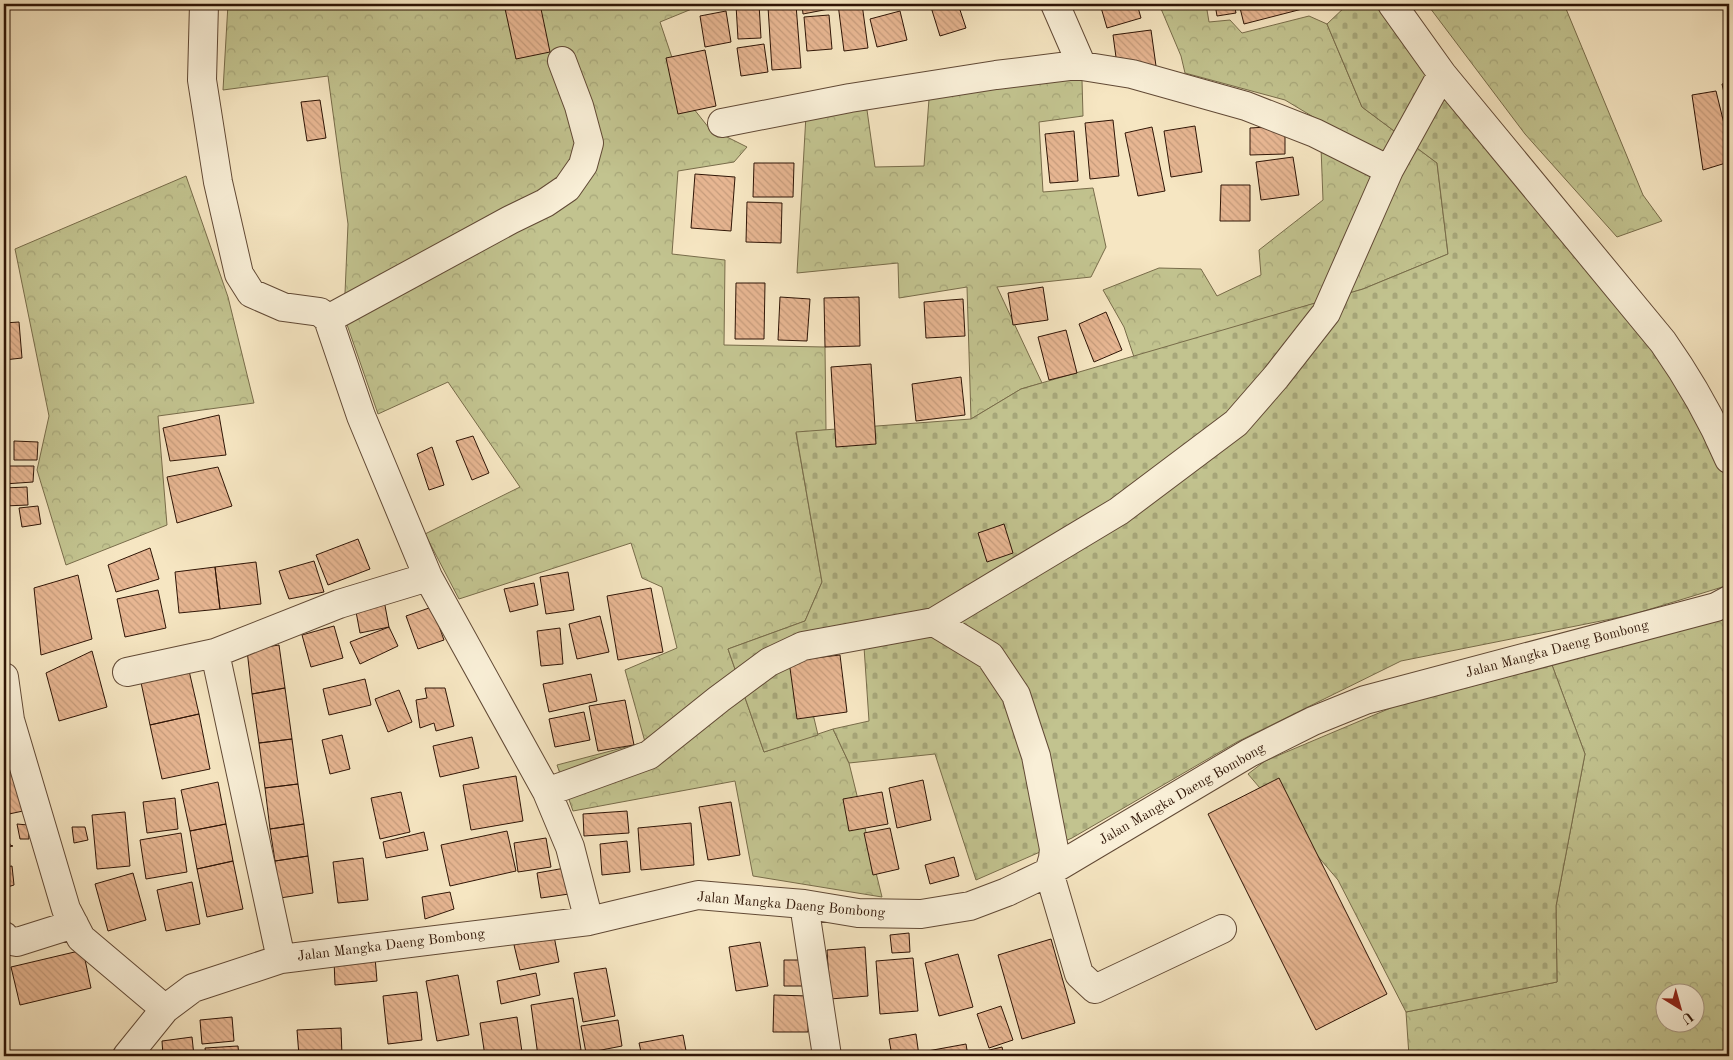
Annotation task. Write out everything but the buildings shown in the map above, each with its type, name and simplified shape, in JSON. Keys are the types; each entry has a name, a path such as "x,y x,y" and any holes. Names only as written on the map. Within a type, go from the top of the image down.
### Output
{"street":[{"path":"204,4 202,80 218,182 239,274 251,293 283,307 320,312 328,319 361,416 428,576 449,618 506,716 547,792 570,847 589,921"},
{"path":"1055,4 1082,66"},
{"path":"1392,4 1442,74 1663,342 1690,382 1729,459"},
{"path":"328,319 510,220 545,203 567,188 583,165 589,143 579,106 562,61"},
{"path":"722,123 850,98 996,75 1082,66 1132,74 1246,106 1315,133 1389,170"},
{"path":"547,792 649,755 769,662 803,646 934,622 1119,511 1236,423 1276,377 1326,313 1389,170 1442,74"},
{"path":"127,672 214,654 339,604 428,576"},
{"name":"Jalan Mangka Daeng Bombong","path":"131,1054 165,1009 193,988 281,959 589,921 698,895 804,904 858,914 921,914 970,906 1049,872 1249,753 1314,721 1365,700 1716,607 1729,600"},
{"path":"934,622 990,656 1016,695 1036,756 1052,838 1054,858 1049,872 1079,974 1096,989 1222,929"},
{"path":"214,654 281,959"},
{"path":"4,677 10,720 66,909 81,938 165,1009"},
{"path":"804,904 827,1056"},
{"path":"4,936 6,940 17,942 74,924"}],"green space":[{"path":"228,4 704,4 660,22 686,99 709,128 747,147 734,162 678,171 672,254 725,260 724,345 825,347 826,430 796,433 822,582 805,621 728,649 764,752 833,729 849,763 882,897 753,876 735,781 573,811 557,765 645,742 625,670 677,648 662,587 642,578 631,543 459,599 425,534 520,487 448,382 378,414 344,316 348,224 328,76 223,90"},
{"path":"1159,4 1206,4 1209,22 1230,20 1242,33 1309,16 1327,24 1362,107 1437,163 1448,254 1363,289 1134,357 1124,327 1103,290 1159,268 1201,269 1217,296 1261,275 1259,250 1323,200 1320,121 1285,100 1185,73 1181,56"},
{"path":"1348,4 1378,4 1414,57 1663,354 1719,455 1729,485 1729,585 1631,615 1401,661 1237,742 1072,838 976,880 935,754 849,763 833,729 869,721 864,647 799,655 818,735 764,752 728,649 805,621 822,582 796,432 971,419 1021,389 1363,289 1448,254 1437,163 1362,107 1327,24"},
{"path":"1427,4 1564,4 1643,195 1662,221 1617,237 1525,134"},
{"path":"1049,79 1082,80 1083,116 1039,122 1043,192 1093,188 1106,247 1091,277 997,287 1042,383 1021,389 971,419 967,287 899,298 898,263 797,273 806,115 867,110 875,167 924,166 929,99"},
{"path":"186,176 228,297 254,403 158,416 167,525 66,565 37,470 49,416 15,249"},
{"path":"1729,615 1729,1056 1409,1056 1406,1012 1557,982 1556,906 1585,754 1552,665"},
{"path":"1552,665 1585,754 1556,906 1557,982 1406,1012 1338,880 1248,774 1265,761 1393,707"}]}
